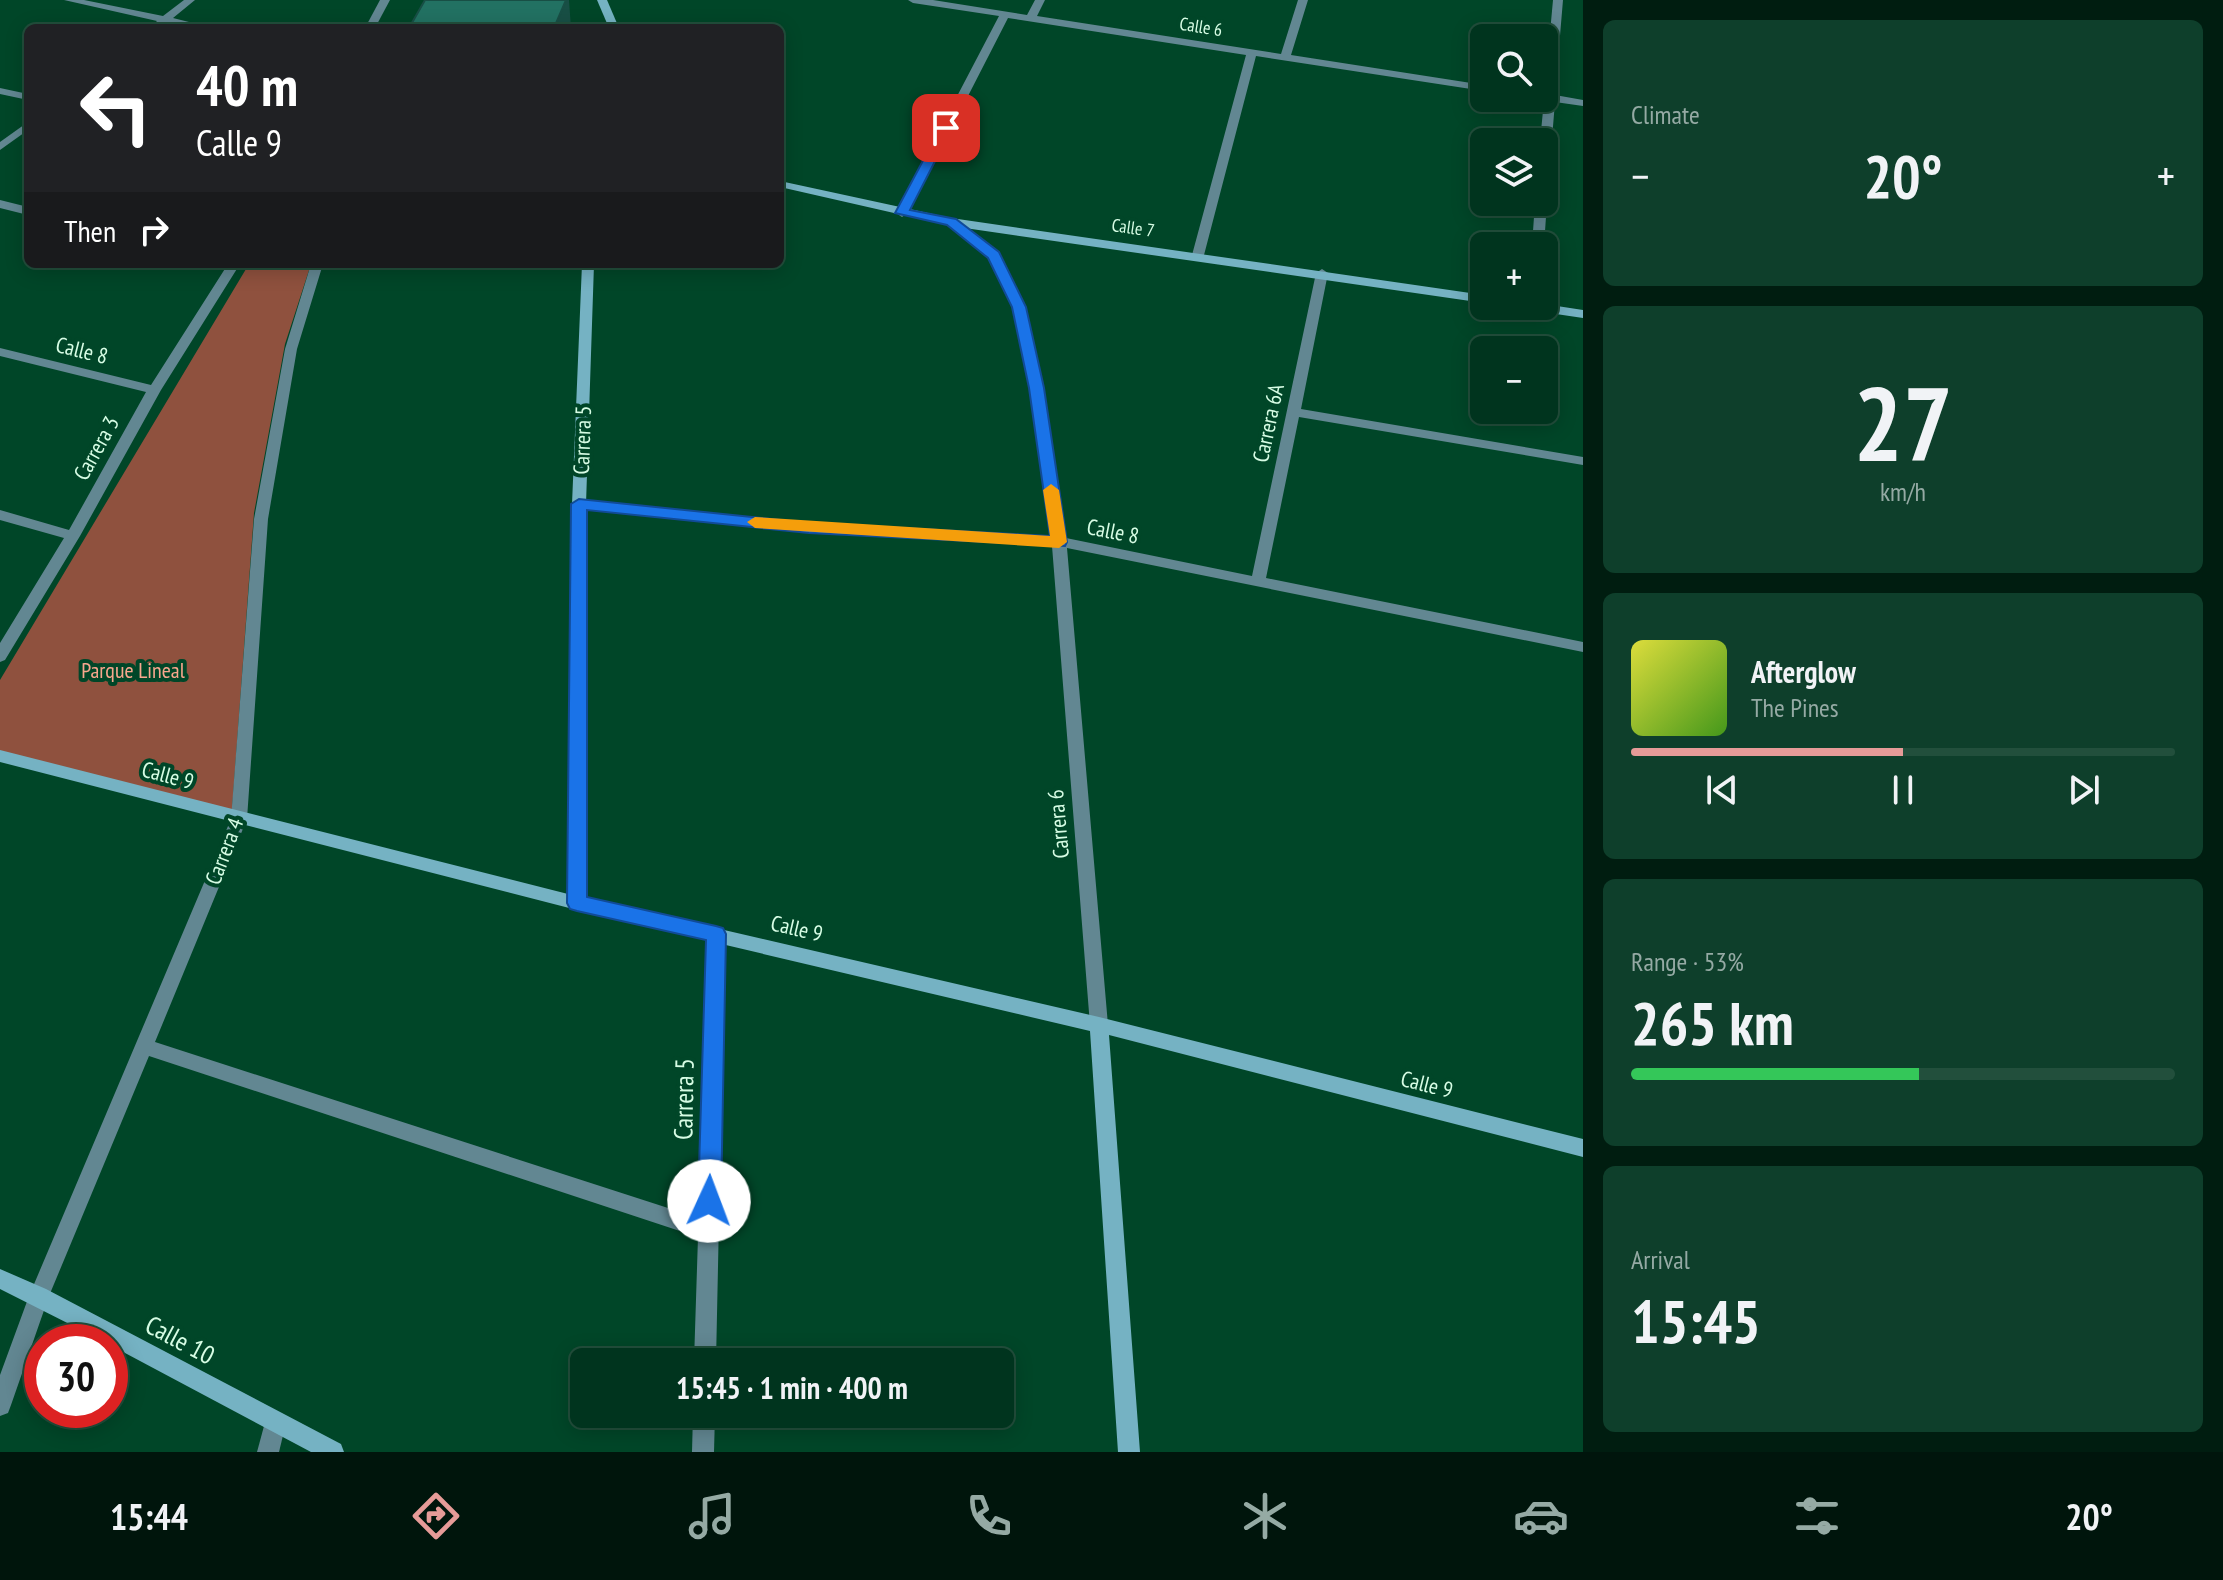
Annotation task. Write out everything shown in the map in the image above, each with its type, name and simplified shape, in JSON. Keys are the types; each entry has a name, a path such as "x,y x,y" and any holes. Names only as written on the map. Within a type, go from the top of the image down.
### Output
{"main road":[{"path":"602,0 612,24"},
{"name":"Calle 7","path":"784,185 951,222 1198,255 1470,297"},
{"name":"Carrera 5","path":"577,903 579,504 588,268"},
{"path":"1558,310 1583,314"},
{"name":"Calle 9","path":"0,756 577,903 1099,1025 1583,1148"},
{"name":"Carrera 6","path":"1099,1025 1129,1452"},
{"name":"Calle 10","path":"0,1279 39,1296 333,1452"}],"street":[{"path":"69,0 189,24"},
{"path":"159,24 190,0"},
{"path":"372,24 385,0"},
{"name":"Calle 6","path":"913,0 1470,86"},
{"path":"1030,19 1040,0"},
{"path":"1285,58 1303,0"},
{"path":"1555,24 1558,0"},
{"path":"902,213 1005,14"},
{"path":"1198,255 1252,53"},
{"path":"0,91 24,96"},
{"path":"1558,100 1583,103"},
{"path":"0,147 24,128"},
{"path":"0,204 24,210"},
{"name":"Carrera 6","path":"951,222 994,255 1019,307 1037,388 1059,542 1099,1025"},
{"name":"Carrera 3","path":"0,656 73,536 154,390 231,268"},
{"name":"Carrera 4","path":"0,1405 39,1296 239,819 261,519 291,349 316,268"},
{"name":"Carrera 6A","path":"1258,582 1322,273"},
{"name":"Calle 8","path":"0,352 154,390"},
{"path":"1293,412 1583,461"},
{"name":"Calle 8","path":"579,504 809,528 1059,542 1583,647"},
{"path":"0,515 73,536"},
{"name":"Carrera 5","path":"705,1348 716,934"},
{"path":"144,1046 709,1231"},
{"path":"268,1452 275,1423"},
{"path":"703,1452 704,1428"}],"green space":[{"name":"Parque Lineal","path":"247,268 310,268 285,344 254,513 232,810 0,751 0,680"}],"building":[{"path":"425,0 566,0 556,24 411,24"}],"slow traffic":[{"path":"755,522 809,528 1059,542 1051,490"}],"route":[{"path":"709,1201 716,934 577,903 579,504 809,528 1059,542 1037,388 1019,307 994,255 951,222 902,213 946,128"}]}
